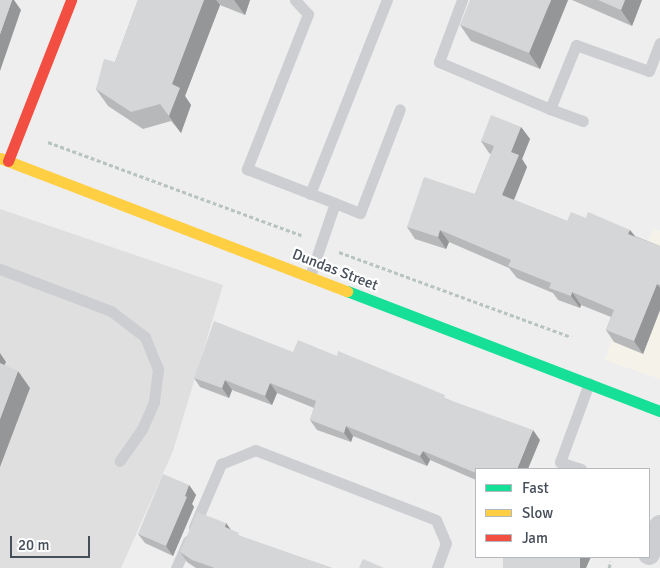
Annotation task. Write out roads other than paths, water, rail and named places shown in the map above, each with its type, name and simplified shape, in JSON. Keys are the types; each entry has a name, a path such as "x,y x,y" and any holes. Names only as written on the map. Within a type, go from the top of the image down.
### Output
{"main road":[{"path":"4,160 72,0"},
{"name":"Dundas Street","path":"4,160 660,411"}],"street":[{"path":"650,551 660,526"}],"lane":[{"path":"295,0 308,14 248,170 360,213 400,108"},
{"path":"310,194 387,0"},
{"path":"462,0 439,62 583,121"},
{"path":"550,108 576,45 650,71 660,43"},
{"path":"310,276 335,203"},
{"path":"0,269 111,311 145,337 158,368 154,402 142,429 120,461"},
{"path":"578,468 560,462 589,384"},
{"path":"176,568 221,464 255,450 436,520 446,543 437,568"}]}
